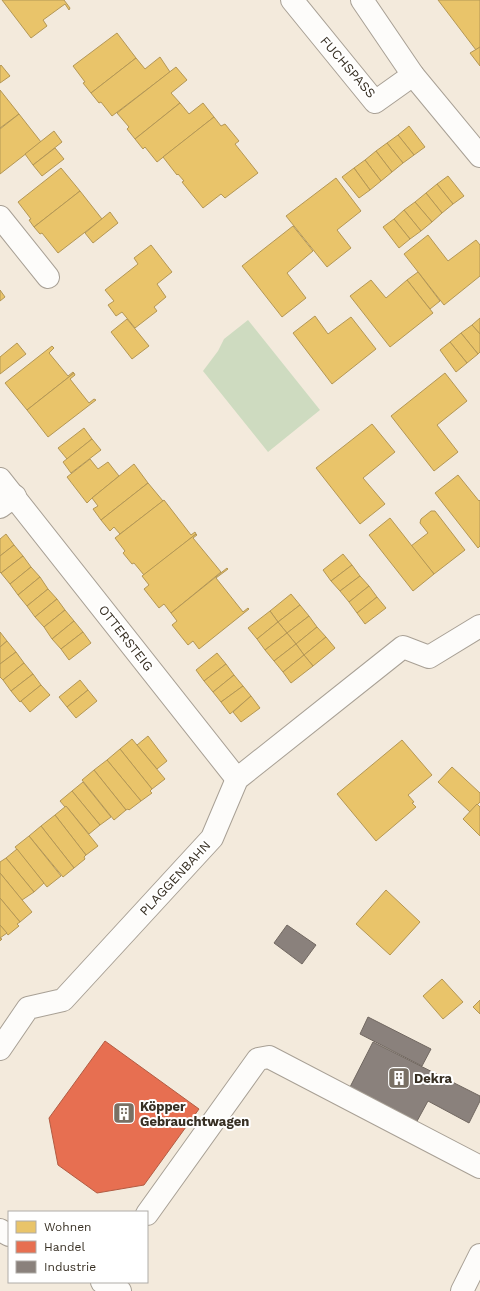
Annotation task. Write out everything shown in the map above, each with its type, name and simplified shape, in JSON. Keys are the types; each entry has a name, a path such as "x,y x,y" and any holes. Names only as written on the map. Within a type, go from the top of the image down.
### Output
{"street":[{"name":"FUCHSPASS","path":"292,0 375,102 413,75"},
{"path":"362,0 413,75 480,156"},
{"path":"0,216 48,277"},
{"name":"OTTERSTEIG","path":"0,479 7,501 237,779"},
{"name":"PLAGGENBAHN","path":"0,1049 28,1008 63,1000 212,838 237,779 403,647 430,657 480,626"},
{"path":"148,1213 258,1059 269,1058 480,1167"},
{"path":"462,1291 480,1255"},
{"path":"104,1283 120,1291"}],"green space":[{"path":"248,320 320,410 268,452 203,371 218,351 224,339"}],"building: Wohnen":[{"path":"2,0 64,0 70,8 69,10 65,4 43,20 47,26 31,38"},
{"path":"438,0 480,0 480,47 476,50"},
{"path":"117,33 136,58 91,93 73,66"},
{"path":"480,47 480,66 470,53"},
{"path":"160,57 170,72 112,116 101,102 99,103 91,93 136,58 145,69"},
{"path":"1,65 10,76 0,83 0,66"},
{"path":"176,67 187,80 171,93 180,103 135,139 127,129 129,127 117,113"},
{"path":"0,90 19,114 0,128"},
{"path":"180,103 189,114 203,103 214,117 157,162 145,147 143,149 135,139"},
{"path":"19,114 41,142 0,174 0,129"},
{"path":"214,117 221,126 225,124 239,141 235,144 258,173 225,198 221,194 203,208 182,182 184,181 178,174 177,175 163,157"},
{"path":"409,126 425,147 414,155 398,135"},
{"path":"54,131 62,142 33,165 25,154"},
{"path":"398,135 414,155 403,163 387,143"},
{"path":"387,143 403,163 392,172 376,151"},
{"path":"55,148 64,159 42,176 33,165"},
{"path":"376,151 392,172 381,181 365,160"},
{"path":"365,160 381,181 370,190 354,168"},
{"path":"61,168 80,191 34,227 29,220 31,219 18,202"},
{"path":"354,168 370,190 359,198 342,177"},
{"path":"448,176 464,196 453,204 437,184"},
{"path":"336,178 361,211 337,230 351,248 327,267 286,216"},
{"path":"437,184 453,204 442,213 426,193"},
{"path":"80,191 102,219 58,253 42,233 40,234 34,227"},
{"path":"426,193 442,213 432,222 415,202"},
{"path":"415,202 432,222 421,231 404,210"},
{"path":"404,210 421,231 410,239 394,219"},
{"path":"110,212 118,223 93,243 85,233"},
{"path":"394,219 410,239 399,248 383,227"},
{"path":"293,226 313,251 287,273 306,298 282,317 242,266"},
{"path":"428,235 448,261 476,240 480,245 480,276 444,305 404,254"},
{"path":"151,245 172,272 157,284 166,297 154,307 157,311 135,328 122,312 116,316 108,305 114,301 105,290 138,264 134,258"},
{"path":"418,272 440,301 430,309 407,280"},
{"path":"371,280 386,298 407,280 433,313 390,347 350,296"},
{"path":"0,290 5,297 0,301"},
{"path":"315,316 328,334 351,317 376,349 332,384 293,333"},
{"path":"480,318 480,334 472,325"},
{"path":"127,319 149,346 132,359 111,332"},
{"path":"472,325 480,334 480,352 478,354 461,333"},
{"path":"461,333 478,354 467,363 450,342"},
{"path":"450,342 467,363 456,372 440,350"},
{"path":"17,343 26,354 0,374 0,357"},
{"path":"52,346 54,348 49,353 68,376 73,372 74,373 27,410 5,383"},
{"path":"74,373 75,375 70,379 89,403 94,399 96,400 48,437 27,410"},
{"path":"445,373 467,401 437,425 458,452 434,471 391,416"},
{"path":"372,424 395,452 363,478 385,504 360,524 316,468"},
{"path":"84,428 92,439 67,459 58,448"},
{"path":"92,439 101,450 71,473 63,462"},
{"path":"90,459 98,469 108,462 119,476 87,503 67,477"},
{"path":"134,464 148,483 101,520 93,509 98,506 92,498"},
{"path":"458,475 479,501 480,500 480,546 478,548 435,493"},
{"path":"148,483 163,501 120,534 114,527 110,531 101,520"},
{"path":"164,500 191,535 195,532 196,534 144,575 123,553 125,551 115,538"},
{"path":"431,511 435,511 465,550 434,574 411,546 428,533 420,523 421,519"},
{"path":"390,518 434,574 413,591 369,535"},
{"path":"6,534 14,545 0,556 0,539"},
{"path":"196,534 197,535 193,538 221,572 171,613 164,604 159,608 144,589 149,585 142,576"},
{"path":"14,545 23,556 1,573 0,556"},
{"path":"343,554 352,565 331,581 323,570"},
{"path":"23,556 31,567 10,584 1,573"},
{"path":"352,565 360,576 340,591 331,581"},
{"path":"31,567 40,577 18,595 10,584"},
{"path":"227,568 228,569 216,578 243,612 248,608 249,609 199,649 193,641 188,645 172,625 177,621 171,613"},
{"path":"360,576 369,586 349,602 340,591"},
{"path":"40,577 48,589 27,606 18,595"},
{"path":"369,586 377,597 357,613 349,602"},
{"path":"48,589 57,599 35,617 27,606"},
{"path":"291,594 300,605 278,622 270,611"},
{"path":"377,597 386,608 365,624 357,613"},
{"path":"57,599 65,610 44,627 35,617"},
{"path":"300,605 309,616 287,633 278,622"},
{"path":"65,610 74,621 52,639 44,627"},
{"path":"270,611 278,622 257,639 248,628"},
{"path":"309,616 317,627 296,644 287,633"},
{"path":"74,621 83,632 61,649 52,639"},
{"path":"278,622 287,633 265,650 257,639"},
{"path":"317,627 326,637 304,655 296,644"},
{"path":"0,632 7,641 0,647"},
{"path":"83,632 91,643 69,660 61,649"},
{"path":"287,633 296,644 274,661 265,650"},
{"path":"326,637 335,648 313,666 304,655"},
{"path":"7,641 16,652 0,664 0,647"},
{"path":"296,644 304,655 283,672 274,661"},
{"path":"16,652 24,663 3,680 0,677 0,664"},
{"path":"217,653 226,664 204,681 196,670"},
{"path":"304,655 313,666 291,683 283,672"},
{"path":"24,663 33,674 11,691 3,680"},
{"path":"226,664 234,675 213,692 204,681"},
{"path":"33,674 41,685 20,702 11,691"},
{"path":"234,675 243,686 221,702 213,692"},
{"path":"80,680 88,690 67,707 59,697"},
{"path":"41,685 50,695 30,712 21,701"},
{"path":"243,686 251,696 230,714 221,702"},
{"path":"88,690 97,701 76,718 67,707"},
{"path":"251,696 260,708 241,722 233,712"},
{"path":"148,736 167,761 157,769 137,745"},
{"path":"132,739 165,779 152,789 120,749"},
{"path":"402,740 432,775 408,795 416,807 376,841 337,794"},
{"path":"120,749 152,789 150,791 152,793 141,801 107,760"},
{"path":"107,760 141,801 129,810 126,810 94,770"},
{"path":"452,767 480,793 480,802 470,812 438,782"},
{"path":"94,770 126,810 114,820 82,780"},
{"path":"83,782 111,817 100,825 72,791"},
{"path":"72,791 100,825 89,834 66,806 65,807 60,801"},
{"path":"477,804 480,807 480,836 463,819"},
{"path":"66,806 98,846 86,855 55,815"},
{"path":"55,815 86,855 84,857 85,859 74,868 41,826"},
{"path":"41,826 74,868 63,877 29,836"},
{"path":"29,836 61,876 47,887 15,847"},
{"path":"17,849 44,883 34,892 6,858"},
{"path":"6,858 34,892 22,900 0,873 0,862"},
{"path":"0,873 32,912 20,922 0,898"},
{"path":"386,890 420,922 390,955 356,924"},
{"path":"0,898 20,922 17,924 19,926 8,935 0,925"},
{"path":"0,925 7,933 0,938"},
{"path":"442,979 463,1002 443,1019 423,996"},
{"path":"480,1000 480,1014 473,1007"}],"building: Handel":[{"name":"Köpper Gebrauchtwagen","path":"105,1041 199,1109 144,1185 97,1193 58,1165 49,1118"}],"building: Industrie":[{"path":"287,925 316,945 302,964 274,943"},
{"path":"368,1017 431,1049 422,1066 360,1034"},
{"name":"Dekra","path":"373,1042 480,1096 480,1101 469,1123 428,1101 416,1123 349,1089"}],"place":[{"name":"Dekra","path":"399,1078"},
{"name":"Köpper Gebrauchtwagen","path":"124,1113"}]}
